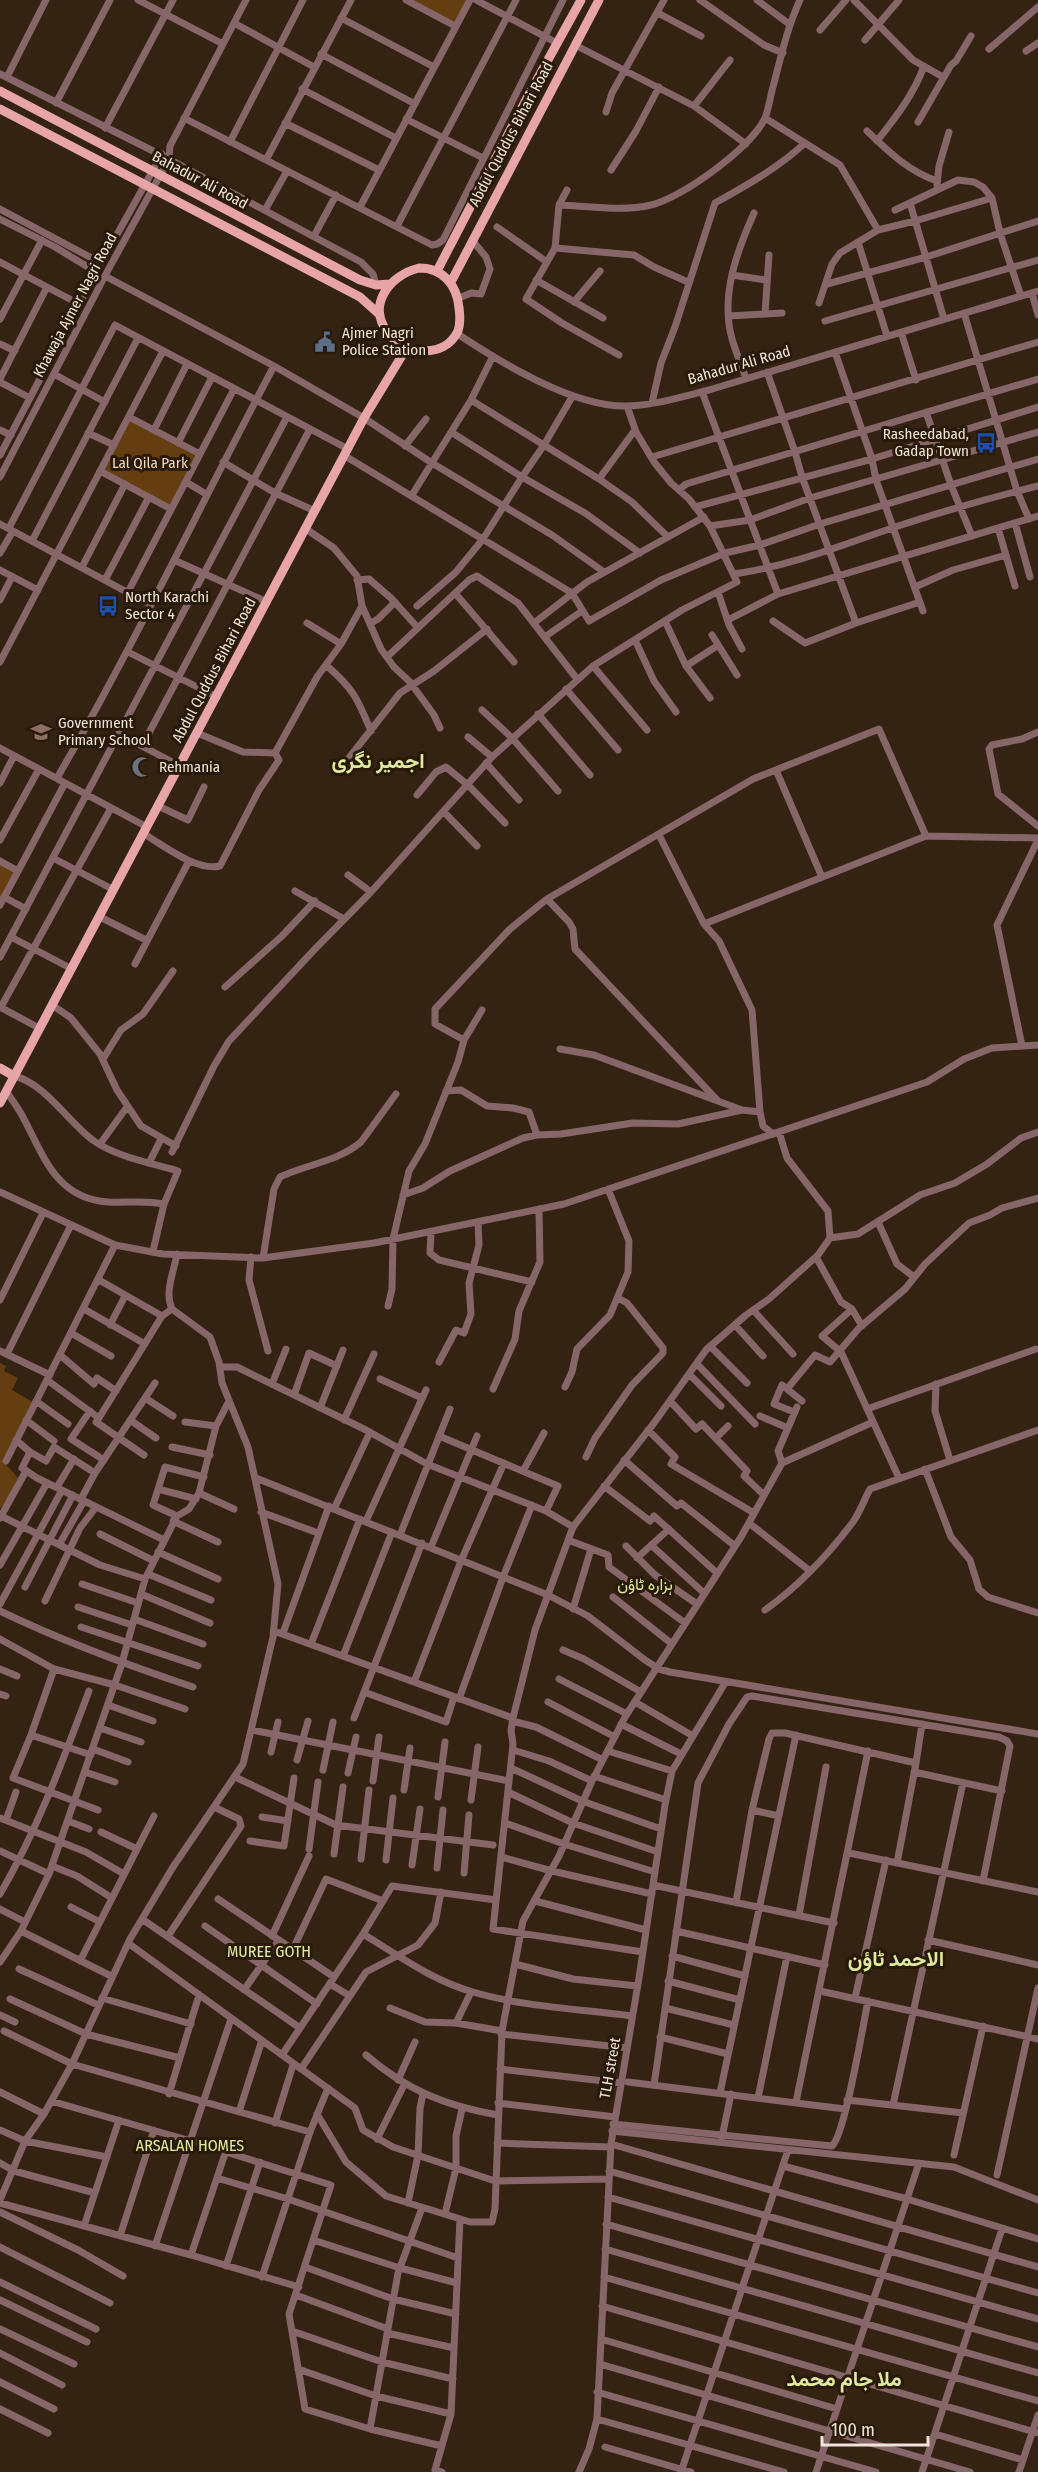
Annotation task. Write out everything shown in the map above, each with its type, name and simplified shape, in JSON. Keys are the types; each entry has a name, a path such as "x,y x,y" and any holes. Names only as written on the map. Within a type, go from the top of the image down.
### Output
{"main road":[{"name":"Abdul Quddus Bihari Road","path":"437,271 581,0"},
{"name":"Abdul Quddus Bihari Road","path":"451,282 598,0"},
{"name":"Bahadur Ali Road","path":"0,91 360,280 376,285 390,284"},
{"name":"Bahadur Ali Road","path":"0,109 360,297 381,315"},
{"path":"419,268 437,271 451,282 459,298 460,314 456,333 449,342 436,349 422,352 406,348 394,341 385,329 380,306 384,291 404,272 419,268"},
{"name":"Abdul Quddus Bihari Road","path":"0,1103 364,418 406,348"},
{"path":"0,1068 14,1076"}],"street":[{"path":"46,0 3,76 169,159 362,262 373,274 376,285"},
{"path":"56,103 110,0"},
{"path":"138,0 223,44"},
{"path":"105,128 173,0"},
{"name":"Khawaja Ajmer Nagri Road","path":"0,477 105,276 154,188 160,155 170,146 246,0"},
{"path":"230,142 303,0"},
{"path":"266,160 351,0"},
{"path":"406,0 455,26"},
{"path":"360,207 470,0"},
{"path":"476,0 558,43"},
{"path":"397,226 516,0"},
{"path":"184,118 432,244 441,242 563,0"},
{"path":"606,112 612,93 664,0"},
{"path":"700,0 764,45 783,53"},
{"path":"757,0 789,24"},
{"path":"560,205 629,208 652,205 679,192 712,171 746,144 765,118 789,24 800,0"},
{"path":"820,30 846,0"},
{"path":"854,0 913,60 943,77"},
{"path":"865,40 899,0"},
{"path":"989,49 1038,7"},
{"path":"658,13 701,36"},
{"path":"341,18 434,67"},
{"path":"234,23 314,68"},
{"path":"918,122 943,77 971,36"},
{"path":"1026,51 1038,43"},
{"path":"574,45 694,106 746,144"},
{"path":"321,54 415,104"},
{"path":"694,106 730,60"},
{"path":"877,141 899,113 917,84 924,66"},
{"path":"610,170 636,131 659,87"},
{"path":"302,89 396,138"},
{"path":"765,118 840,165 878,230"},
{"path":"406,119 483,158"},
{"path":"285,123 379,170"},
{"path":"867,131 904,166 937,181"},
{"path":"936,191 939,166 949,132"},
{"path":"652,404 661,363 675,327 714,202 759,178 805,143"},
{"name":"Khawaja Ajmer Nagri Road","path":"0,455 144,183 169,159 170,146"},
{"path":"265,210 287,171"},
{"path":"895,210 958,180 974,182 983,187 992,198 1000,233 1022,296"},
{"path":"567,190 560,205 555,248 526,298 527,301 619,355"},
{"path":"314,236 336,195"},
{"path":"819,303 832,264 840,253 858,242 878,230 992,198"},
{"path":"910,203 944,319"},
{"path":"0,209 101,263"},
{"path":"746,379 732,338 729,316 732,275 739,246 754,213"},
{"path":"0,219 42,240 96,272"},
{"path":"827,284 926,257 1038,221"},
{"path":"496,227 547,262"},
{"path":"0,319 42,240"},
{"path":"459,298 471,293 481,294 490,269 486,257 472,240"},
{"path":"858,242 887,336"},
{"path":"555,248 634,255 688,282"},
{"path":"765,314 769,255"},
{"path":"825,321 1038,260"},
{"path":"0,262 79,304"},
{"path":"574,302 600,271"},
{"path":"732,275 766,280"},
{"path":"105,276 274,366 364,418 432,463 552,535 604,572"},
{"path":"536,280 603,318"},
{"path":"30,398 0,381 47,287"},
{"path":"1035,292 1038,315"},
{"name":"Bahadur Ali Road","path":"456,333 493,356 572,397 609,405 627,406 652,404 702,392 1035,292"},
{"path":"729,316 782,313"},
{"path":"964,313 1017,491 1029,519"},
{"path":"0,554 114,325 310,429 347,452 412,495 572,593 589,621 661,580 725,553 760,545 820,524 1038,459"},
{"path":"901,332 916,380"},
{"path":"32,541 138,338"},
{"path":"651,457 1038,342"},
{"path":"0,344 15,351"},
{"path":"0,662 163,351"},
{"path":"835,352 872,459 876,480 923,611"},
{"path":"412,495 471,400 493,356"},
{"path":"154,430 187,364"},
{"path":"57,778 128,652 206,494 274,366"},
{"path":"767,372 802,477 856,623"},
{"path":"54,374 105,402"},
{"path":"178,443 212,377"},
{"path":"679,490 686,484 1038,379"},
{"path":"128,592 234,389"},
{"path":"702,392 778,594"},
{"path":"417,606 456,572 483,539 572,397"},
{"path":"471,400 599,479 632,502 669,537"},
{"path":"52,1005 71,1018 103,1059 127,1107 141,1126 174,1149 202,1090 229,1041 371,892 486,763 577,678 593,666 665,621 737,582 710,526 651,457 635,430 627,406"},
{"path":"695,507 872,459 1038,407"},
{"path":"926,412 951,485 972,536"},
{"path":"129,417 200,454"},
{"path":"0,957 287,417"},
{"path":"405,446 426,419"},
{"path":"142,746 310,429"},
{"path":"0,430 11,435"},
{"path":"599,479 635,430"},
{"path":"451,432 585,513 640,553"},
{"path":"710,526 750,520 810,498 1038,432"},
{"path":"88,433 114,445"},
{"path":"223,462 275,494 315,511"},
{"path":"100,471 171,509"},
{"path":"186,482 206,494"},
{"path":"82,567 125,484"},
{"path":"734,574 769,569 961,507 1038,486"},
{"path":"105,580 149,497"},
{"path":"534,623 572,593 604,572 704,517"},
{"path":"728,620 778,594 1038,517"},
{"path":"1015,523 1030,577"},
{"path":"0,524 151,604"},
{"path":"998,528 1015,586"},
{"path":"306,529 334,548 357,576 362,606 387,657 434,715 440,728"},
{"path":"915,587 953,570 1006,555"},
{"path":"174,560 267,602"},
{"path":"0,570 38,590"},
{"path":"387,657 475,576 481,577 519,603 577,678"},
{"path":"0,600 12,577"},
{"path":"357,580 369,579 418,628"},
{"path":"718,592 742,649"},
{"path":"455,593 514,662"},
{"path":"371,623 394,602"},
{"path":"773,621 805,643 920,602"},
{"path":"275,753 317,677 341,644 362,606"},
{"path":"546,636 582,611"},
{"path":"665,621 686,666 710,698"},
{"path":"307,623 341,644"},
{"path":"345,763 400,693 487,629"},
{"path":"712,634 717,646 737,675"},
{"path":"635,640 654,681 676,712"},
{"path":"686,666 717,646"},
{"path":"128,652 217,697"},
{"path":"327,666 346,682 358,700 371,732"},
{"path":"593,666 647,730"},
{"path":"566,689 618,750"},
{"path":"482,710 512,738 558,791"},
{"path":"538,714 590,775"},
{"path":"464,1040 435,1024 435,1010 510,929 547,898 753,779 879,729 926,836"},
{"path":"1038,732 1022,739 992,745 989,749 998,794 1038,826"},
{"path":"197,733 243,752 275,753"},
{"path":"119,734 180,766"},
{"path":"468,737 492,757"},
{"path":"0,748 111,808 189,861 211,867 220,866 259,790 279,760 275,753"},
{"path":"0,783 14,756"},
{"path":"486,763 519,800"},
{"path":"417,795 443,766 467,785 505,823"},
{"path":"0,840 39,769"},
{"path":"776,770 822,877"},
{"path":"0,905 65,783"},
{"path":"158,806 188,820 204,787"},
{"path":"39,1028 1,1007 111,808"},
{"path":"444,812 477,846"},
{"path":"643,1952 493,1929 513,1750 512,1719 535,1630 573,1527 710,1346 769,1299 816,1257 830,1238 828,1211 787,1158 776,1133 763,1126 752,1010 719,941 704,924 659,835"},
{"path":"704,924 926,836 1038,839 997,925 1022,1046"},
{"path":"53,858 114,890"},
{"path":"0,861 18,871"},
{"path":"135,964 189,861"},
{"path":"348,875 371,892"},
{"path":"295,891 315,900 344,919"},
{"path":"4,897 26,909"},
{"path":"547,898 569,921 573,929 574,950 717,1100"},
{"path":"225,987 282,936 315,900"},
{"path":"100,917 146,940"},
{"path":"11,937 72,969"},
{"path":"103,1059 121,1030 143,1014 173,971"},
{"path":"388,1306 392,1289 393,1239 409,1171 425,1144 458,1062 464,1040 482,1010"},
{"path":"0,1192 115,1245 177,1254 263,1258 393,1239 564,1204 927,1082 964,1059 992,1048 1038,1045"},
{"path":"560,1049 594,1055 742,1110 760,1112"},
{"path":"14,1076 22,1078 51,1100 100,1144 178,1171 164,1204 153,1251"},
{"path":"446,1091 460,1090 487,1106 529,1112 537,1135"},
{"path":"6,1091 25,1121 52,1174 66,1187 78,1194 108,1202 150,1201 164,1204"},
{"path":"263,1258 275,1184 280,1177 327,1161 354,1148 361,1142 396,1094"},
{"path":"100,1144 127,1107"},
{"path":"403,1196 423,1188 450,1171 523,1138 633,1123 678,1124 742,1110"},
{"path":"830,1238 858,1234 920,1195 955,1183 987,1164 1014,1142 1038,1132"},
{"path":"149,1162 161,1139"},
{"path":"566,1387 577,1349 610,1315 627,1272 630,1249 608,1190"},
{"path":"787,1389 815,1354 830,1362 841,1352 862,1326 905,1289 925,1264 969,1223 1002,1208 1038,1198"},
{"path":"493,1389 515,1339 518,1329 517,1317 542,1254 539,1209"},
{"path":"0,1300 43,1213"},
{"path":"439,1362 456,1330 465,1333 470,1319 469,1283 475,1268 478,1222"},
{"path":"878,1222 897,1264 915,1277"},
{"path":"71,1225 3,1352 48,1377 99,1418"},
{"path":"430,1232 429,1250 433,1256 449,1263 532,1282"},
{"path":"6,1461 115,1245"},
{"path":"177,1254 168,1292 172,1309 210,1337 220,1367 222,1383 248,1447 256,1478 261,1512 278,1584 274,1631 243,1764 128,1943 72,2064 44,2114 25,2140 1,2198 84,2226 262,2277 388,2331 454,2349"},
{"path":"251,1257 249,1280 268,1351"},
{"path":"816,1257 841,1302 852,1310 862,1326"},
{"path":"99,1280 162,1316"},
{"path":"110,1325 125,1296"},
{"path":"586,1457 595,1438 632,1385 663,1353 663,1348 627,1303 618,1298"},
{"path":"84,1309 145,1344"},
{"path":"144,1455 96,1422 162,1316 172,1309"},
{"path":"753,1310 793,1354"},
{"path":"852,1310 822,1336 841,1352 899,1478"},
{"path":"735,1324 763,1356"},
{"path":"71,1333 111,1356"},
{"path":"710,1346 747,1383"},
{"path":"272,1384 286,1349"},
{"path":"320,1408 343,1350"},
{"path":"867,1409 1037,1350"},
{"path":"294,1395 309,1353 337,1366"},
{"path":"344,1420 374,1354"},
{"path":"60,1355 94,1384 97,1378 116,1391"},
{"path":"697,1364 755,1424"},
{"path":"220,1367 237,1367 370,1432 398,1450 427,1464 493,1488 546,1511 573,1527"},
{"path":"689,1374 721,1406"},
{"path":"380,1379 422,1398"},
{"path":"59,1545 95,1473 155,1383"},
{"path":"936,1384 935,1411 950,1460"},
{"path":"782,1385 787,1389 798,1407 774,1404 782,1385"},
{"path":"311,1644 363,1520 426,1390"},
{"path":"145,1398 172,1416"},
{"path":"36,1401 68,1424"},
{"path":"1,1959 21,1931 49,1874 115,1685 146,1577 175,1519 189,1509 198,1496 216,1426 229,1401"},
{"path":"670,1401 696,1429 702,1424 747,1471 744,1476 764,1495"},
{"path":"782,1463 778,1451 798,1407"},
{"path":"400,1535 450,1409"},
{"path":"90,1411 71,1438 104,1460"},
{"path":"760,1416 788,1428"},
{"path":"27,1420 54,1441"},
{"path":"130,1420 156,1438"},
{"path":"184,1422 216,1426"},
{"path":"317,2114 346,2163 386,2196 471,2223 492,2222 502,2033 510,1976 515,1964 523,1921 552,1871 593,1778 621,1724 735,1546 782,1463 873,1422"},
{"path":"716,1438 728,1426"},
{"path":"648,1430 675,1457 671,1464 754,1514"},
{"path":"765,1610 787,1595 854,1522 870,1489 1038,1430"},
{"path":"283,1633 318,1533 370,1432"},
{"path":"523,1471 544,1433"},
{"path":"439,1436 558,1486 546,1511"},
{"path":"431,1547 477,1436"},
{"path":"16,1440 30,1452 46,1461 54,1447 95,1473"},
{"path":"171,1448 210,1455"},
{"path":"30,1452 22,1468 26,1471 164,1540"},
{"path":"0,1604 74,1459"},
{"path":"624,1460 677,1506 681,1503 735,1546"},
{"path":"414,1682 461,1561 504,1464"},
{"path":"204,1477 165,1467 153,1505 218,1542"},
{"path":"925,1469 951,1537 970,1560 979,1589 988,1597 1038,1613"},
{"path":"26,1471 1,1517 100,1565 146,1577 211,1600"},
{"path":"256,1478 548,1595 588,1616 657,1667 670,1672 1038,1734"},
{"path":"0,1565 47,1483"},
{"path":"604,1486 650,1521 654,1516 717,1573"},
{"path":"158,1489 198,1496 234,1509"},
{"path":"25,1587 73,1495"},
{"path":"364,1692 446,1722 532,1505"},
{"path":"45,1601 71,1551 80,1528 96,1507"},
{"path":"261,1512 318,1533"},
{"path":"749,1523 810,1571"},
{"path":"637,1558 669,1529"},
{"path":"343,1656 393,1532"},
{"path":"100,1534 154,1561"},
{"path":"567,1540 608,1555 609,1567 685,1623"},
{"path":"354,1718 422,1543"},
{"path":"651,1545 704,1593"},
{"path":"626,1546 655,1575 697,1604"},
{"path":"573,1609 591,1549"},
{"path":"158,1552 218,1579"},
{"path":"82,1584 138,1604"},
{"path":"141,1594 210,1623"},
{"path":"613,1597 672,1644"},
{"path":"78,1607 204,1644"},
{"path":"0,1611 39,1630 122,1663 192,1687"},
{"path":"81,1627 198,1666"},
{"path":"274,1631 536,1727 603,1760"},
{"path":"0,1639 54,1669 115,1685 185,1709"},
{"path":"562,1650 584,1659 641,1692"},
{"path":"0,1669 17,1676"},
{"path":"54,1669 13,1778 98,1810"},
{"path":"559,1679 627,1714"},
{"name":"TLH street","path":"579,2472 589,2449 597,2419 610,2145 624,2082 627,2048 666,1800 672,1771 725,1683"},
{"path":"0,1894 32,1830 89,1691"},
{"path":"654,2085 698,1783 729,1724 747,1697 999,1737 1007,1741 1010,1746 1002,1791 982,1881"},
{"path":"548,1702 615,1737"},
{"path":"635,1702 693,1736"},
{"path":"108,1705 153,1721"},
{"path":"297,1760 308,1720"},
{"path":"271,1752 278,1722"},
{"path":"322,1770 333,1722"},
{"path":"621,1724 681,1754"},
{"path":"897,1863 922,1724"},
{"path":"100,1728 141,1742"},
{"path":"252,1730 509,1781"},
{"path":"736,1902 752,1810 772,1733 796,1735 916,1764"},
{"path":"31,1734 67,1748 128,1762"},
{"path":"720,2093 796,1735"},
{"path":"348,1773 356,1737"},
{"path":"373,1781 379,1737"},
{"path":"438,1797 445,1742"},
{"path":"471,1800 478,1747"},
{"path":"404,1790 410,1748"},
{"path":"513,1750 666,1800"},
{"path":"608,1751 672,1771"},
{"path":"796,2102 868,1751"},
{"path":"799,1916 826,1767"},
{"path":"511,1768 582,1802 661,1829"},
{"path":"85,1772 115,1782"},
{"path":"914,1772 1002,1791"},
{"path":"235,1777 338,1825 493,1845"},
{"path":"250,1841 284,1846 294,1778"},
{"path":"244,1990 262,1965 275,1938 309,1853 318,1782"},
{"path":"893,2105 963,1783"},
{"path":"334,1854 343,1787"},
{"path":"361,1859 369,1790"},
{"path":"16,1792 3,1819 60,1844 86,1852 124,1874"},
{"path":"508,1792 573,1823 658,1852"},
{"path":"386,1860 393,1798"},
{"path":"168,1936 242,1826 239,1819 214,1807"},
{"path":"412,1865 420,1809"},
{"path":"437,1868 443,1810"},
{"path":"752,1810 779,1816"},
{"path":"464,1873 468,1815"},
{"path":"80,1961 153,1816"},
{"path":"262,1816 288,1821"},
{"path":"68,1821 89,1829"},
{"path":"505,1823 655,1872"},
{"path":"101,1832 137,1849"},
{"path":"0,1851 49,1874"},
{"path":"849,1852 1038,1892"},
{"path":"501,1857 652,1893"},
{"path":"855,1998 886,1860"},
{"path":"52,1866 77,1876 112,1898"},
{"path":"0,1877 8,1881"},
{"path":"293,1949 326,1880 383,1900"},
{"path":"653,1885 834,1923"},
{"path":"282,2055 363,1934 392,1886 496,1900"},
{"path":"302,2069 366,1972 418,1945 435,1923 441,1892"},
{"path":"218,1899 334,1977"},
{"path":"535,1901 646,1930"},
{"path":"71,1907 100,1922"},
{"path":"0,1909 25,1922"},
{"path":"142,1919 300,2028"},
{"path":"205,1926 317,2004"},
{"path":"21,1931 111,1976"},
{"path":"676,1931 825,1965"},
{"path":"363,1934 423,1971 471,1992 508,2000 632,2016"},
{"path":"928,1940 1038,1965"},
{"path":"128,1943 355,2108 363,2130 377,2139 418,2156 495,2181 609,2175 767,2215 1038,2294"},
{"path":"672,1956 745,1976"},
{"path":"758,2098 787,1956"},
{"path":"515,1964 573,1979 637,1986"},
{"path":"19,1969 100,2002 191,2024"},
{"path":"668,1982 740,2000"},
{"path":"330,1984 350,1996"},
{"path":"997,2175 1038,1988"},
{"path":"820,1991 1038,2038"},
{"path":"456,2023 471,1992"},
{"path":"169,2094 199,1995"},
{"path":"10,1999 87,2034 180,2058"},
{"path":"614,2124 722,2137 832,2146 837,2142 868,2001"},
{"path":"390,2008 425,2022 456,2023 502,2033 627,2048"},
{"path":"664,2008 734,2025"},
{"path":"0,2014 15,2022"},
{"path":"155,2246 231,2019"},
{"path":"954,2155 983,2026"},
{"path":"4,2031 72,2064 169,2094 310,2132"},
{"path":"660,2037 728,2054"},
{"path":"239,2112 262,2040"},
{"path":"377,2139 401,2083 415,2042"},
{"path":"366,2055 401,2083 423,2094 462,2109 498,2115"},
{"path":"275,2123 293,2065"},
{"path":"500,2069 654,2085 845,2109"},
{"path":"262,2277 310,2132 328,2088"},
{"path":"0,2092 44,2114"},
{"path":"408,2203 418,2156 420,2108 423,2094"},
{"path":"722,2137 731,2094"},
{"path":"847,2100 963,2113"},
{"path":"51,2101 226,2151 331,2186 289,2314 305,2409 370,2429 442,2446"},
{"path":"498,2103 614,2124 788,2150 954,2167 1038,2200"},
{"path":"445,2214 456,2168 456,2136 462,2109"},
{"path":"84,2226 119,2120"},
{"path":"0,2130 25,2140 107,2157"},
{"path":"120,2236 154,2130"},
{"path":"497,2143 610,2145 775,2190 1038,2267"},
{"path":"682,2471 788,2150"},
{"path":"191,2255 226,2151"},
{"path":"226,2266 260,2162"},
{"path":"0,2163 14,2171 96,2193"},
{"path":"816,2472 919,2163"},
{"path":"783,2166 907,2199 1038,2239"},
{"path":"217,2178 323,2210 458,2258"},
{"path":"608,2198 1038,2319"},
{"path":"370,2429 400,2268 422,2208"},
{"path":"0,2212 78,2250 123,2276"},
{"path":"437,2471 451,2414 460,2219"},
{"path":"606,2223 1038,2347"},
{"path":"922,2472 1002,2229"},
{"path":"313,2240 400,2268 457,2283"},
{"path":"0,2247 110,2303"},
{"path":"605,2249 1038,2373"},
{"path":"305,2267 393,2299 456,2314"},
{"path":"604,2277 1038,2401"},
{"path":"0,2282 96,2330"},
{"path":"0,2300 87,2342"},
{"path":"602,2306 1035,2433"},
{"path":"0,2329 75,2364"},
{"path":"292,2331 382,2362 453,2379"},
{"path":"601,2339 837,2409"},
{"path":"0,2353 62,2385"},
{"path":"600,2364 970,2472"},
{"path":"298,2369 376,2396 451,2414"},
{"path":"0,2382 54,2409"},
{"path":"597,2392 876,2472"},
{"path":"0,2409 48,2433"},
{"path":"1019,2472 1035,2433 1038,2415"},
{"path":"597,2419 784,2472"},
{"path":"935,2433 1023,2460"},
{"path":"605,2447 691,2472"}],"green space":[{"path":"402,0 469,0 455,26"},
{"name":"Lal Qila Park","path":"129,417 200,454 171,509 100,471"},
{"path":"0,861 18,871 0,905"},
{"path":"0,1363 6,1366 4,1371 18,1378 12,1390 33,1402 4,1462 18,1478 6,1502 0,1508"}],"place":[{"name":"Ajmer Nagri Police Station","path":"325,342"},
{"name":"Rasheedabad, Gadap Town","path":"986,443"},
{"name":"North Karachi Sector 4","path":"108,606"},
{"name":"Government Primary School","path":"41,732"},
{"name":"Rehmania","path":"142,767"}],"district":[{"name":"اجمیر نگری","path":"378,761"},
{"name":"ہزارہ ٹاؤن","path":"645,1584"},
{"name":"MUREE GOTH","path":"269,1951"},
{"name":"الاحمد ٹاؤن","path":"896,1959"},
{"name":"ARSALAN HOMES","path":"190,2145"},
{"name":"ملا جام محمد","path":"844,2379"}]}
